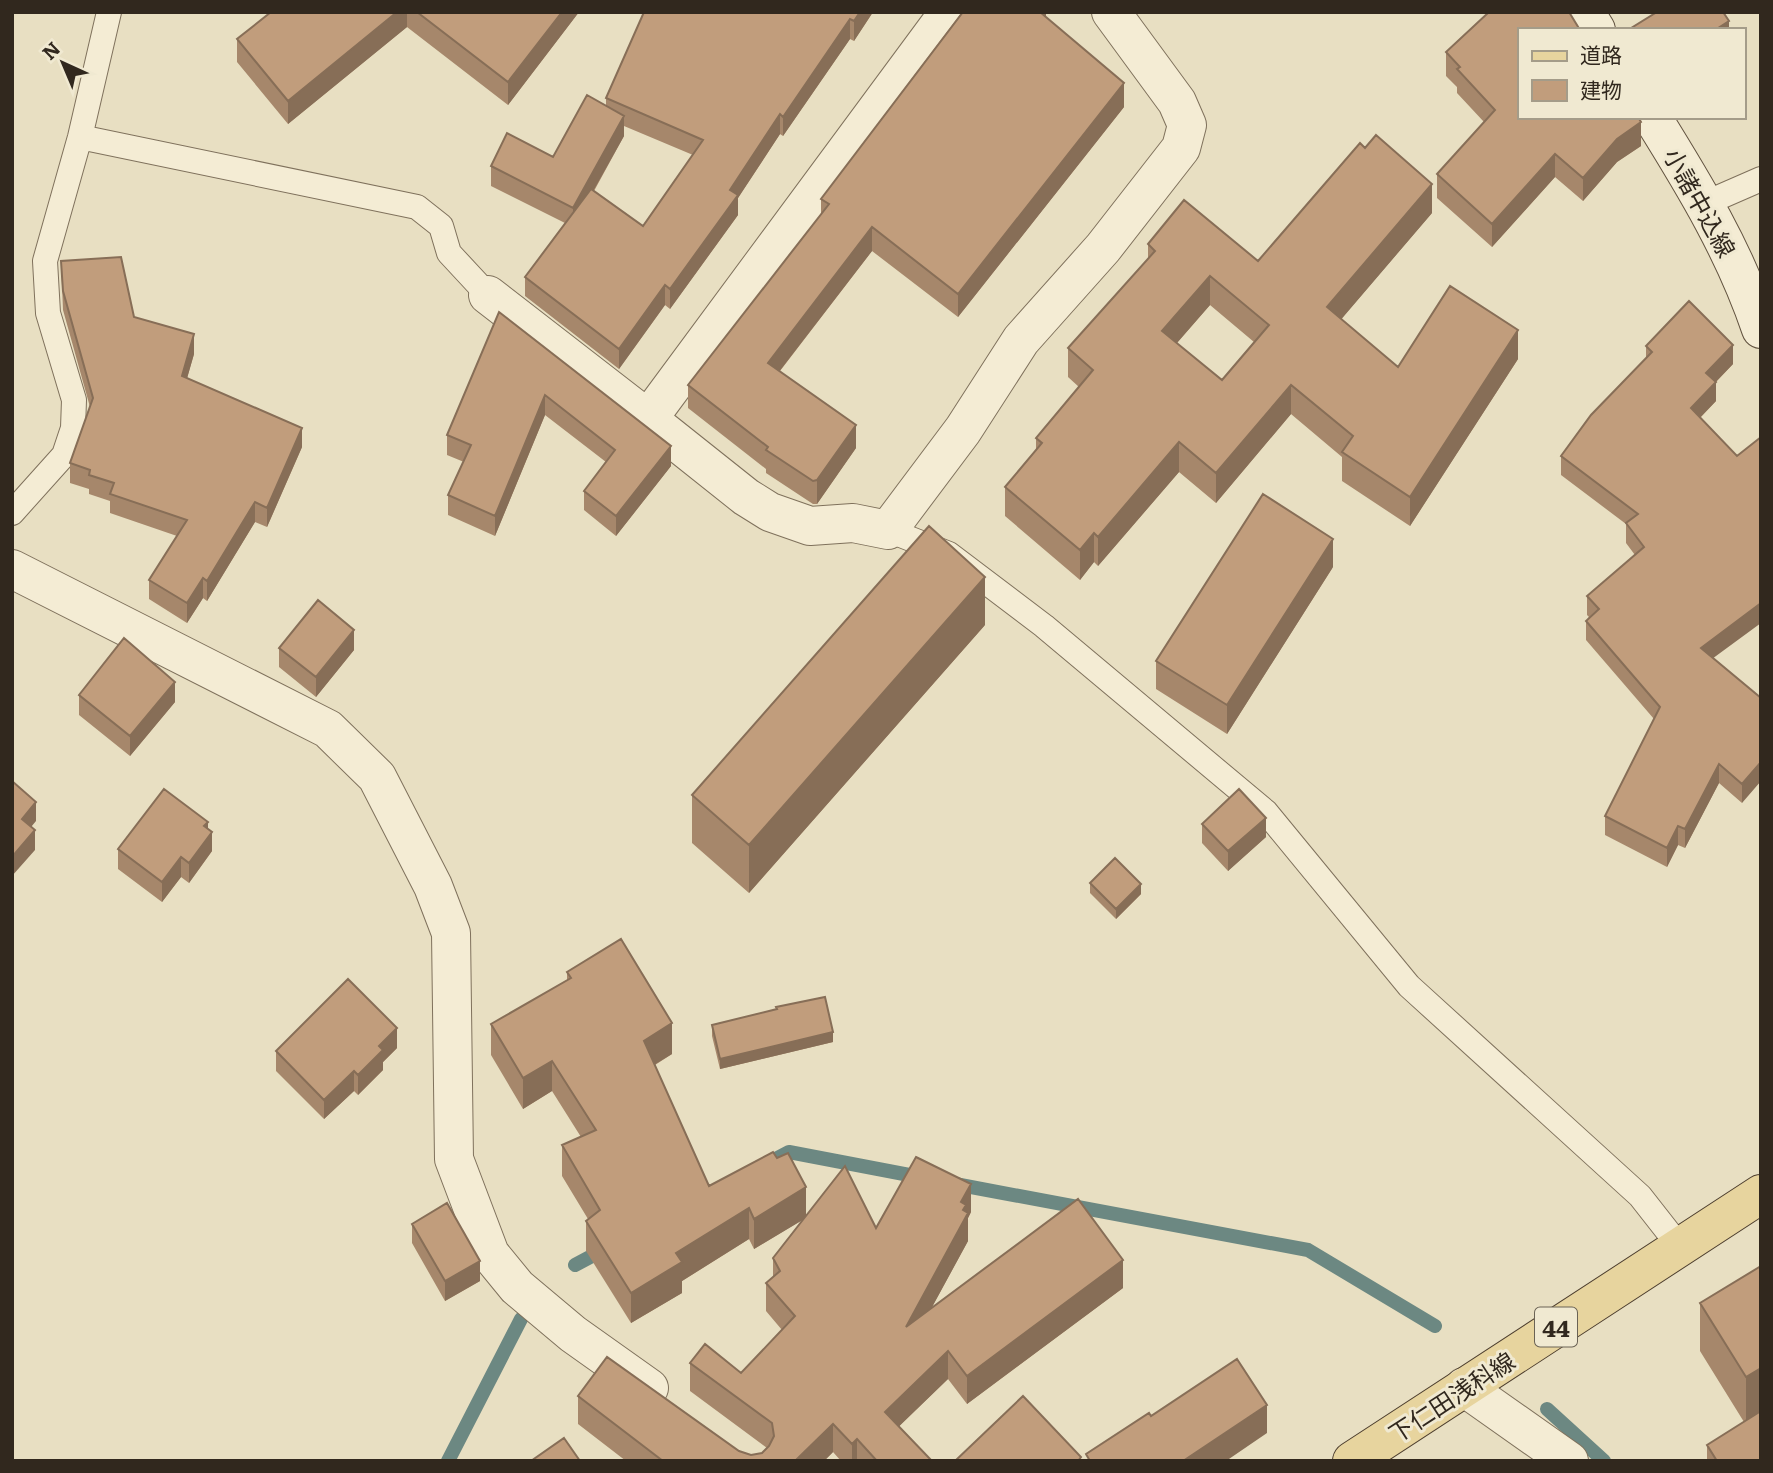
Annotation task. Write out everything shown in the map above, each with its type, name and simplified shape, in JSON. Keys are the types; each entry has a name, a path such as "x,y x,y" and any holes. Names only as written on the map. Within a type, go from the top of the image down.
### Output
{"main road":[{"name":"下仁田浅科線","path":"1352,1461 1761,1194"}],"street":[{"path":"648,419 948,12"},
{"path":"488,295 746,497 770,512 810,526 853,523 888,530 963,430 1021,340 1103,248 1181,148 1187,125 1177,102 1111,12"},
{"path":"1585,12 1595,28"},
{"name":"小諸中込線","path":"1653,119 1706,203 1744,283 1761,329"},
{"path":"12,569 328,729 377,777 433,886 451,933 454,1159 490,1254 517,1287 573,1334 674,1405"},
{"path":"1464,1387 1569,1461"}],"lane":[{"path":"12,513 64,455 73,428 74,400 48,313 45,261 80,137 109,12"},
{"path":"80,137 418,207 441,226 449,253 488,295"},
{"path":"1706,203 1761,179"},
{"path":"888,530 949,554 1044,626 1266,812 1409,986 1640,1196 1680,1247"}],"building":[{"path":"271,12 397,12 288,101 237,39"},
{"path":"417,12 562,12 508,82"},
{"path":"644,12 860,12 854,21 850,19 783,117 780,114 730,190 738,195 670,289 665,285 619,349 525,277 591,189 643,226 703,140 606,98"},
{"path":"963,12 1040,12 1124,83 958,294 872,227 768,363 856,425 817,480 813,481 766,450 768,447 688,385 829,204 821,199"},
{"path":"1489,12 1569,12 1579,28 1518,28 1518,119 1639,119 1641,122 1617,139 1583,178 1555,154 1492,224 1437,174 1495,110 1457,69 1460,67 1446,52"},
{"path":"1657,12 1723,12 1729,21 1718,28 1631,28"},
{"path":"587,95 624,116 573,208 491,166 507,133 553,157"},
{"path":"1376,135 1432,184 1327,307 1398,367 1450,286 1518,330 1410,497 1342,452 1353,436 1291,385 1216,473 1179,442 1098,537 1094,533 1080,550 1005,487 1042,443 1036,438 1093,370 1068,348 1155,251 1148,244 1184,200 1258,261 1360,143 1365,148","holes":["1210,276 1269,325 1222,380 1162,331"]},
{"path":"121,257 134,317 194,334 182,376 302,428 267,508 255,502 207,581 203,578 187,603 149,580 187,520 110,494 114,483 89,475 90,470 70,463 93,398 63,291 61,261"},
{"path":"1689,301 1733,345 1706,373 1716,382 1691,408 1737,456 1761,437 1761,603 1701,648 1761,698 1761,762 1742,784 1719,764 1685,829 1678,826 1667,848 1605,816 1660,707 1586,621 1599,609 1587,596 1644,547 1626,523 1638,514 1561,456 1591,415 1652,352 1646,346"},
{"path":"499,312 671,446 616,516 584,491 615,450 545,395 495,516 448,495 471,445 447,435"},
{"path":"1263,494 1333,539 1227,705 1156,661"},
{"path":"929,526 985,577 749,845 692,795"},
{"path":"318,600 354,630 316,677 279,648"},
{"path":"124,638 175,682 130,736 79,695"},
{"path":"12,781 36,802 22,819 35,830 12,857"},
{"path":"164,789 208,822 204,826 212,832 189,863 181,857 162,882 118,849"},
{"path":"1239,789 1266,818 1228,851 1202,824"},
{"path":"1115,858 1141,884 1116,909 1090,883"},
{"path":"621,939 672,1023 644,1041 709,1186 773,1152 777,1158 788,1153 806,1187 754,1219 749,1208 676,1253 682,1262 631,1293 586,1221 600,1210 562,1145 596,1130 552,1061 523,1078 491,1024 571,978 567,972"},
{"path":"348,979 397,1028 379,1046 383,1050 358,1075 354,1071 324,1100 276,1051"},
{"path":"825,997 833,1032 720,1059 712,1025"},
{"path":"916,1157 971,1184 961,1202 966,1205 963,1210 968,1213 906,1327 1078,1199 1123,1260 967,1376 948,1351 885,1412 932,1461 877,1461 857,1439 852,1444 833,1424 795,1461 663,1461 578,1396 607,1357 739,1451 751,1455 762,1453 774,1436 772,1423 690,1363 705,1344 741,1373 795,1316 766,1283 780,1271 773,1258 845,1166 876,1228"},
{"path":"447,1203 480,1261 445,1281 412,1224"},
{"path":"1761,1266 1761,1368 1746,1377 1700,1303"},
{"path":"1237,1359 1267,1405 1183,1461 1090,1461 1086,1454 1149,1413 1151,1416"},
{"path":"1023,1396 1081,1457 1078,1461 955,1461"},
{"path":"1761,1411 1761,1461 1717,1461 1707,1445"},
{"path":"564,1438 580,1461 531,1461"}],"waterway":[{"path":"772,1161 789,1152 925,1178"},
{"path":"955,1184 1308,1250 1435,1326"},
{"path":"575,1265 605,1249"},
{"path":"448,1461 521,1319"},
{"path":"1547,1409 1604,1461"}]}
